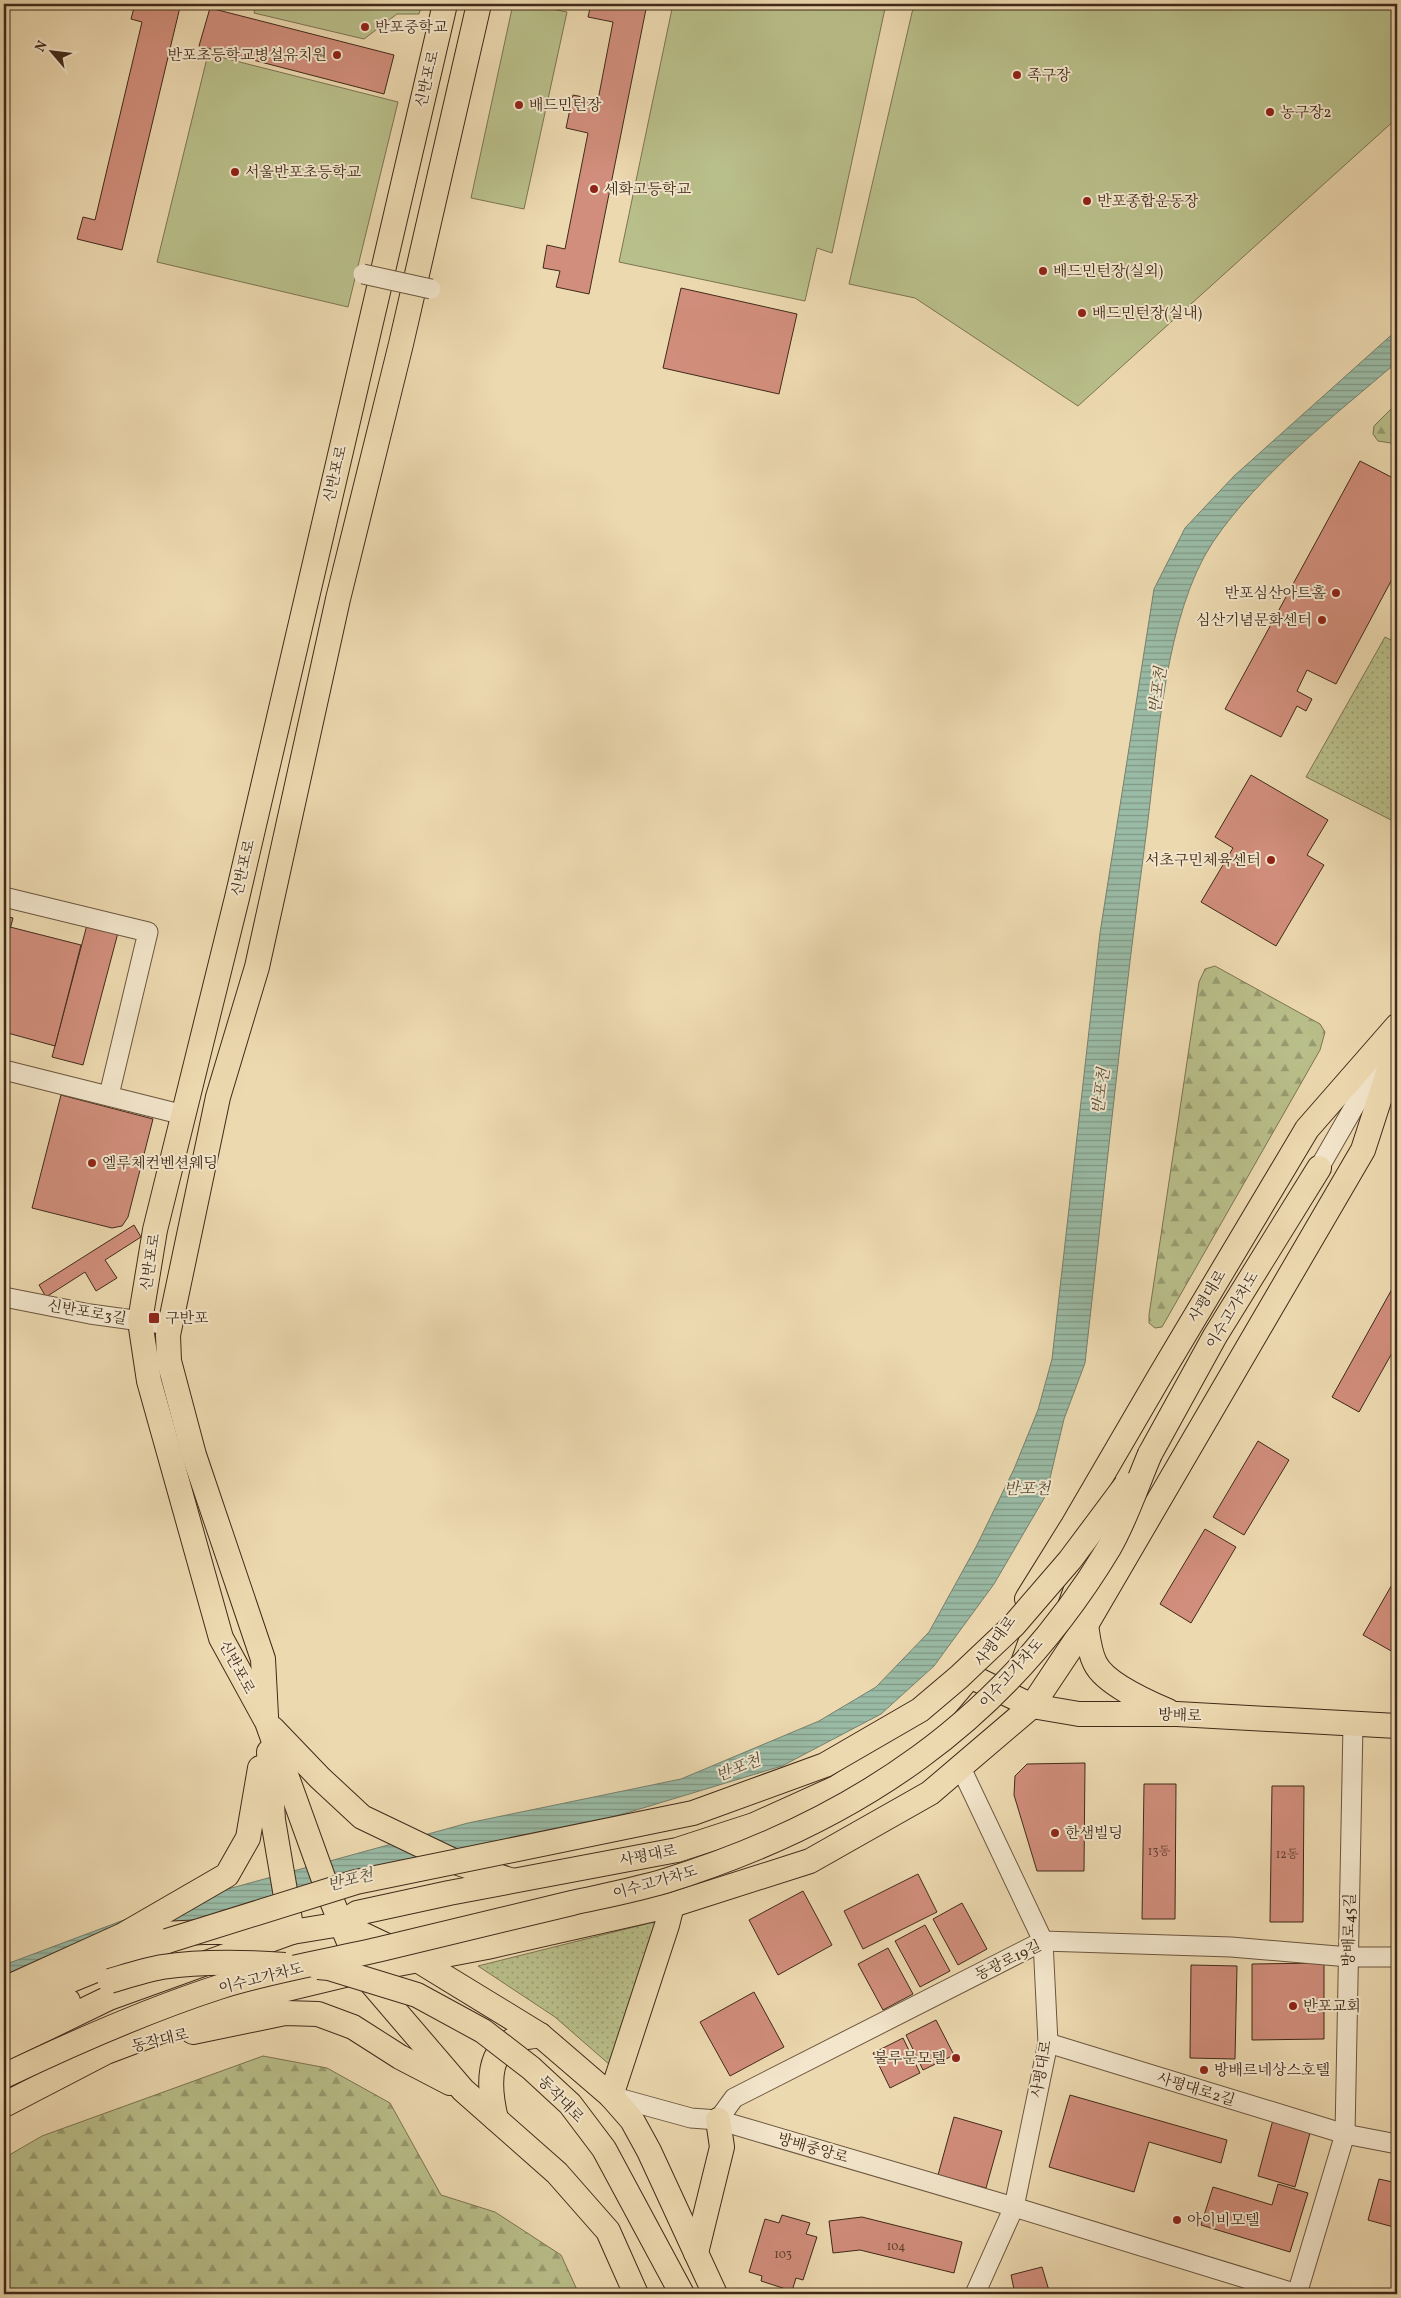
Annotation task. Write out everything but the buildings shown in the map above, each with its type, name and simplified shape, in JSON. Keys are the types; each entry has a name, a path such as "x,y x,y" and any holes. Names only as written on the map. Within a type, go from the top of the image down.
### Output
{"main road":[{"name":"신반포로","path":"349,1919 329,1894 267,1722 222,1638 149,1381 140,1321 155,1230 184,1115 445,4"},
{"name":"신반포로","path":"267,1722 263,1659 194,1455 169,1361 170,1325 218,1097 257,968 338,599 401,344 479,4"},
{"name":"사평대로","path":"349,1919 435,1896 677,1850 762,1822 836,1788 925,1729 970,1676 1027,1599 1073,1525 1160,1374 1307,1129 1397,1026"},
{"path":"418,1961 672,1905 810,1861 930,1793 961,1768 1026,1703 1086,1625 1363,1150 1397,1045"},
{"name":"이수고가차도","path":"4,2076 84,2038 220,1987 662,1882 742,1855 818,1821 875,1789 928,1752 981,1708 1035,1649 1081,1589 1110,1544 1150,1454 1215,1336 1319,1168"},
{"name":"이수고가차도","path":"4,2011 64,1983 168,1941 356,1882 693,1813 825,1765 920,1710 1014,1625 1070,1560 1150,1454"},
{"path":"1026,1703 1019,1688 1025,1656 1073,1525"},
{"path":"1058,1564 1056,1582 1060,1597 1068,1603 1081,1607 1110,1585"},
{"path":"1086,1625 1092,1656 1102,1672 1145,1701 1177,1714"},
{"name":"방배로","path":"970,1676 1026,1703 1079,1714 1177,1714 1353,1726 1397,1726"},
{"path":"267,1722 320,1778 362,1817 447,1858 510,1881"},
{"path":"267,1722 273,1820 292,1932"},
{"path":"4,1989 121,1936 228,1875 248,1838 267,1722"},
{"path":"611,2096 672,1905"},
{"path":"4,2049 109,1998 292,1932 349,1919 540,2035 611,2096 632,2120 649,2151 714,2294"},
{"name":"동작대로","path":"349,1919 361,1972 463,2090 557,2173 608,2231 636,2294"},
{"path":"121,1936 204,1932 292,1932"},
{"name":"동작대로","path":"4,2105 106,2052 248,1998 418,1961"},
{"name":"동작대로","path":"4,2030 110,1981 160,1968 198,1962 246,1962 329,1968 417,1995 483,2031 531,2068 570,2104 604,2149 682,2294"},
{"name":"동작대로","path":"106,2052 285,2013 318,2014 352,2027 400,2057 463,2090"},
{"path":"496,2119 490,2079 498,2055 513,2040 540,2035"},
{"path":"696,2253 722,2147 718,2120"}],"street":[{"path":"363,274 431,289"},
{"path":"4,897 148,932 109,1095"},
{"path":"1319,1168 1397,1032"},
{"path":"4,1070 184,1115"},
{"name":"신반포로3길","path":"4,1297 170,1325"},
{"name":"방배로45길","path":"1297,2294 1345,2134 1353,1726"},
{"name":"사평대로","path":"961,1768 1043,1941 1048,2043 1014,2207"},
{"name":"동광로19길","path":"718,2120 734,2098 1043,1941 1231,1948 1349,1957 1397,1957"},
{"name":"사평대로2길","path":"1048,2043 1345,2134"},
{"name":"방배중앙로","path":"611,2096 690,2118 718,2120 1014,2207 1297,2294"},
{"path":"1345,2134 1397,2144"},
{"path":"975,2294 1014,2207"}],"green space":[{"name":"반포중학교","path":"256,4 422,4 419,14 397,14 364,39 254,13"},
{"name":"배드민턴장","path":"513,4 527,4 567,12 524,209 471,198"},
{"path":"673,4 886,4 832,253 817,248 805,301 619,262"},
{"name":"반포종합운동장","path":"914,4 1397,4 1397,118 1078,406 915,298 849,284"},
{"path":"208,54 398,102 348,307 157,262"},
{"path":"1397,403 1397,444 1378,441 1373,434 1374,426"},
{"path":"1385,637 1397,643 1397,823 1306,777"},
{"path":"1215,966 1320,1024 1325,1032 1320,1050 1162,1327 1155,1328 1149,1323 1149,1315 1199,982 1205,969"},
{"path":"658,1921 610,2065 555,2017 478,1966"},
{"path":"263,2056 327,2068 390,2103 441,2195 495,2212 561,2255 579,2294 4,2294 4,2158 42,2136"}],"water":[{"name":"반포천","path":"1397,330 1397,362 1323,424 1253,492 1213,542 1197,571 1184,605 1166,680 1160,719 1122,1028 1085,1363 1064,1419 1046,1495 994,1584 934,1666 881,1714 782,1766 633,1811 4,1989 4,1965 148,1911 468,1823 681,1779 819,1721 876,1687 929,1632 977,1545 1014,1469 1038,1410 1052,1359 1100,933 1154,589 1185,528 1234,476"}],"place":[{"name":"반포중학교","path":"365,27"},
{"name":"반포초등학교병설유치원","path":"337,55"},
{"name":"족구장","path":"1017,75"},
{"name":"배드민턴장","path":"519,105"},
{"name":"농구장2","path":"1270,112"},
{"name":"서울반포초등학교","path":"235,172"},
{"name":"세화고등학교","path":"594,189"},
{"name":"반포종합운동장","path":"1087,201"},
{"name":"배드민턴장(실외)","path":"1043,271"},
{"name":"배드민턴장(실내)","path":"1082,313"},
{"name":"반포심산아트홀","path":"1336,593"},
{"name":"심산기념문화센터","path":"1322,620"},
{"name":"서초구민체육센터","path":"1271,860"},
{"name":"엘루체컨벤션웨딩","path":"92,1163"},
{"name":"구반포","path":"154,1318"},
{"name":"한샘빌딩","path":"1055,1833"},
{"name":"반포교회","path":"1293,2006"},
{"name":"불루문모텔","path":"956,2058"},
{"name":"방배르네상스호텔","path":"1204,2070"},
{"name":"아이비모텔","path":"1177,2220"}]}
